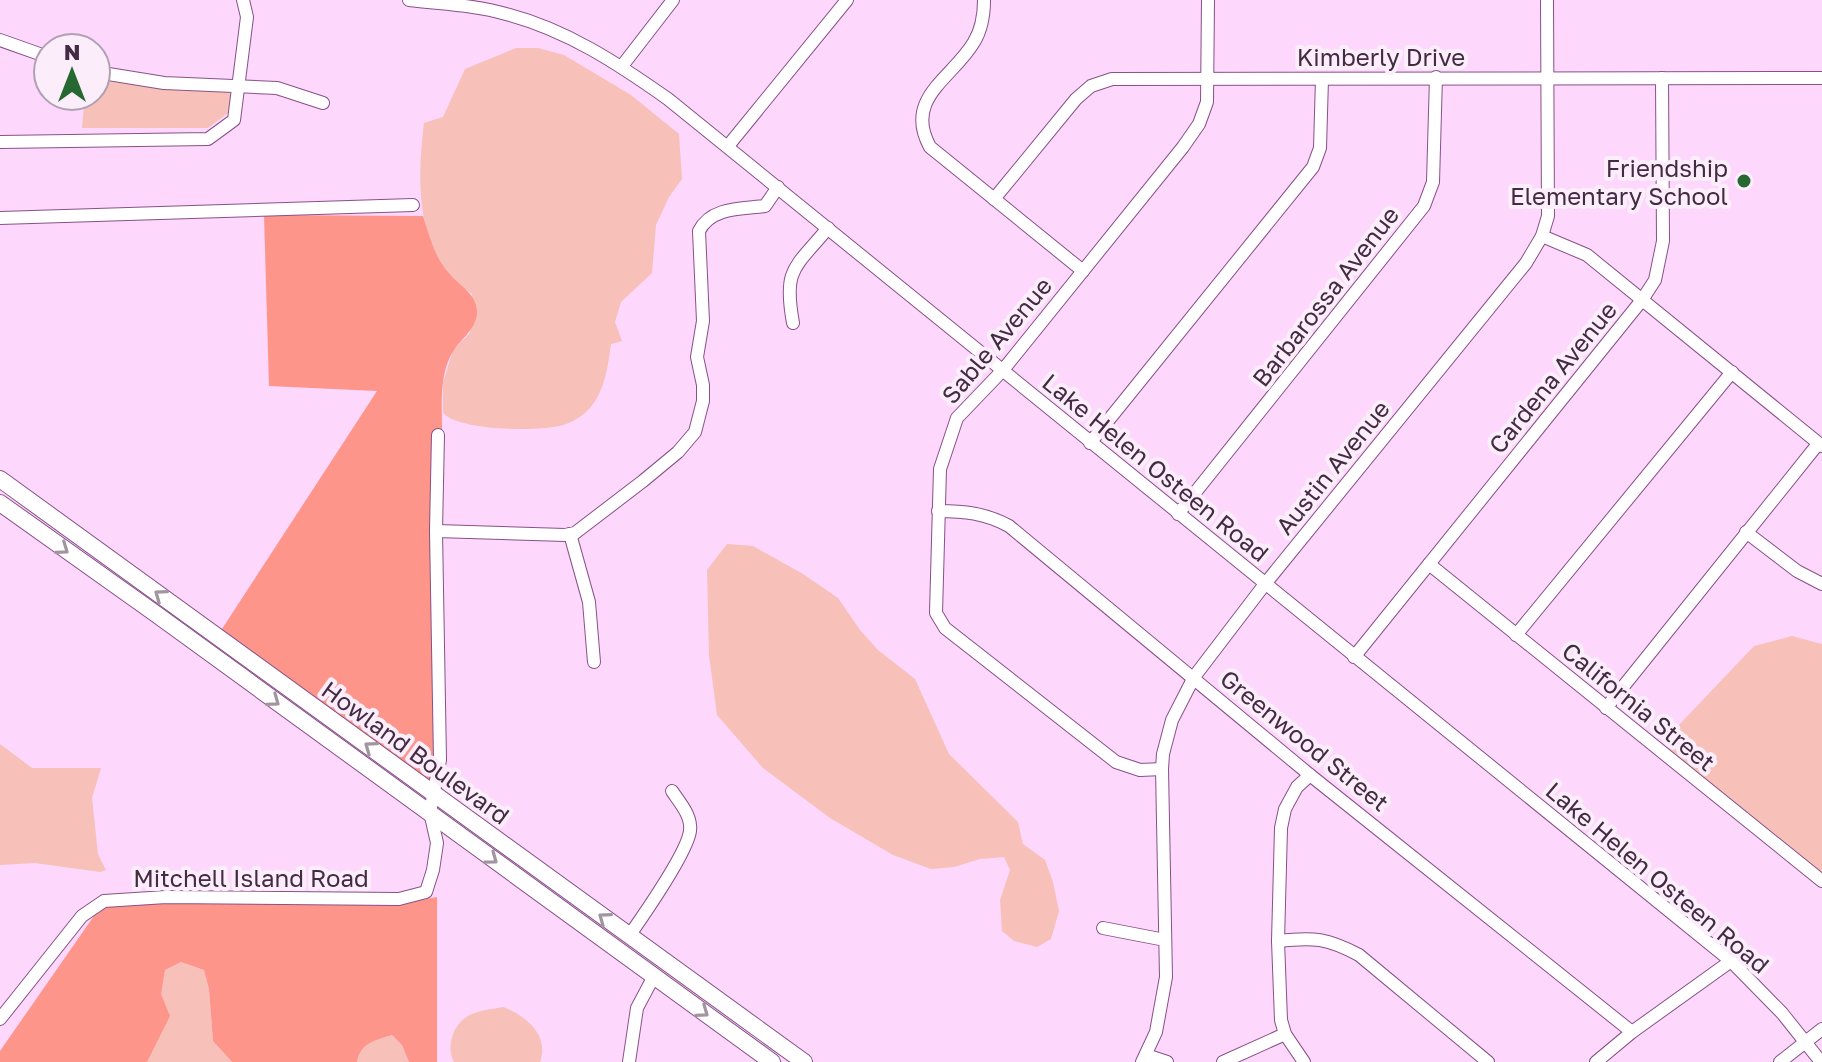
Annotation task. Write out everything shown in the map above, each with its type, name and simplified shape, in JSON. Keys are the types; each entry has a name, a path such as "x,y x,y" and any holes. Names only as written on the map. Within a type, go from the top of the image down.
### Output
{"main road":[{"name":"Howland Boulevard","path":"0,479 804,1062"},
{"path":"0,489 28,500"},
{"name":"Howland Boulevard","path":"0,503 772,1062"}],"street":[{"path":"0,142 208,139 234,120 247,17 243,0"},
{"name":"Lake Helen Osteen Road","path":"409,0 504,6 580,41 622,66 728,146 1731,961 1806,1041 1821,1062"},
{"path":"622,66 673,0"},
{"path":"728,146 847,0"},
{"path":"984,0 984,18 974,42 930,94 922,112 924,136 930,147 1083,271"},
{"name":"Sable Avenue","path":"1162,769 1140,770 1116,762 945,628 936,613 940,469 957,418 1003,370 1199,124 1207,102 1208,0"},
{"name":"Austin Avenue","path":"1144,1059 1156,1032 1166,977 1162,769 1172,720 1194,677 1265,584 1526,263 1542,236 1548,216 1547,0"},
{"path":"0,40 32,51"},
{"path":"112,75 164,83 277,88 323,103"},
{"name":"Barbarossa Avenue","path":"1178,514 1424,206 1433,182 1436,77"},
{"name":"Cardena Avenue","path":"1354,657 1655,280 1663,241 1662,78"},
{"name":"Kimberly Drive","path":"994,199 1076,99 1091,86 1112,79 1822,78"},
{"path":"1090,443 1313,167 1320,148 1322,79"},
{"path":"436,531 570,534 591,522 678,452 695,432 703,401 697,357 703,321 699,231 704,221 723,211 765,206 778,187"},
{"path":"0,218 413,205"},
{"path":"793,323 788,293 791,273 828,228"},
{"path":"1542,236 1587,255 1820,445 1746,532 1606,708"},
{"path":"1516,635 1732,372"},
{"path":"430,812 440,760 436,531 438,435"},
{"name":"Greenwood Street","path":"938,511 967,511 1009,526 1310,775 1632,1032"},
{"path":"1746,532 1797,571 1822,584"},
{"path":"570,534 589,602 594,662"},
{"name":"California Street","path":"1429,564 1822,881"},
{"path":"1304,1062 1285,1034 1281,1020 1278,941 1281,828 1285,809 1297,787 1310,775"},
{"path":"629,936 674,865 690,833 690,820 672,791"},
{"name":"Mitchell Island Road","path":"0,1019 82,916 104,901 166,897 399,899 426,892 437,843 430,812"},
{"path":"1103,928 1165,940"},
{"path":"1278,941 1311,937 1340,945 1359,955 1488,1062"},
{"path":"1596,1062 1632,1032 1731,961"},
{"path":"629,1062 637,1008 654,976"},
{"path":"1780,1062 1822,1029"},
{"path":"1223,1062 1285,1034"},
{"path":"1144,1059 1167,1062"}],"shaded area":[{"path":"516,48 538,48 564,55 631,95 679,134 682,179 669,197 656,225 652,273 621,302 615,322 622,341 611,344 599,395 584,414 570,422 537,429 482,427 452,419 443,413 443,383 453,350 470,333 472,294 454,279 430,240 420,182 424,123 443,117 465,69"},
{"path":"112,82 184,91 190,85 225,89 231,95 228,113 208,128 82,128 84,112 112,112"},
{"path":"264,215 423,216 444,267 471,295 476,306 474,324 454,350 446,368 442,388 442,429 433,430 431,536 435,760 430,784 220,632 377,391 269,386"},
{"path":"727,544 753,546 838,598 878,650 915,679 949,754 1018,822 1023,844 1045,860 1059,911 1051,939 1037,947 1014,941 1002,931 1000,900 1010,870 1004,857 931,869 893,855 830,818 763,768 717,715 709,655 707,570"},
{"path":"1792,636 1822,644 1822,877 1668,750 1678,726 1754,646"},
{"path":"0,744 32,768 101,768 92,798 98,854 106,870 100,872 35,863 0,865"},
{"path":"437,897 437,1062 409,1062 402,1045 392,1035 365,1046 357,1062 232,1062 213,1041 209,989 204,970 181,962 165,970 161,994 170,1016 147,1062 0,1062 0,1051 96,913 105,907 166,902 399,904"},
{"path":"181,962 204,970 209,989 213,1041 232,1062 147,1062 165,970"},
{"path":"503,1007 534,1027 542,1043 540,1062 454,1062 451,1042 460,1022 476,1013"},
{"path":"392,1035 402,1045 409,1062 357,1062 365,1046"}],"place":[{"name":"Friendship Elementary School","path":"1744,181"}]}
